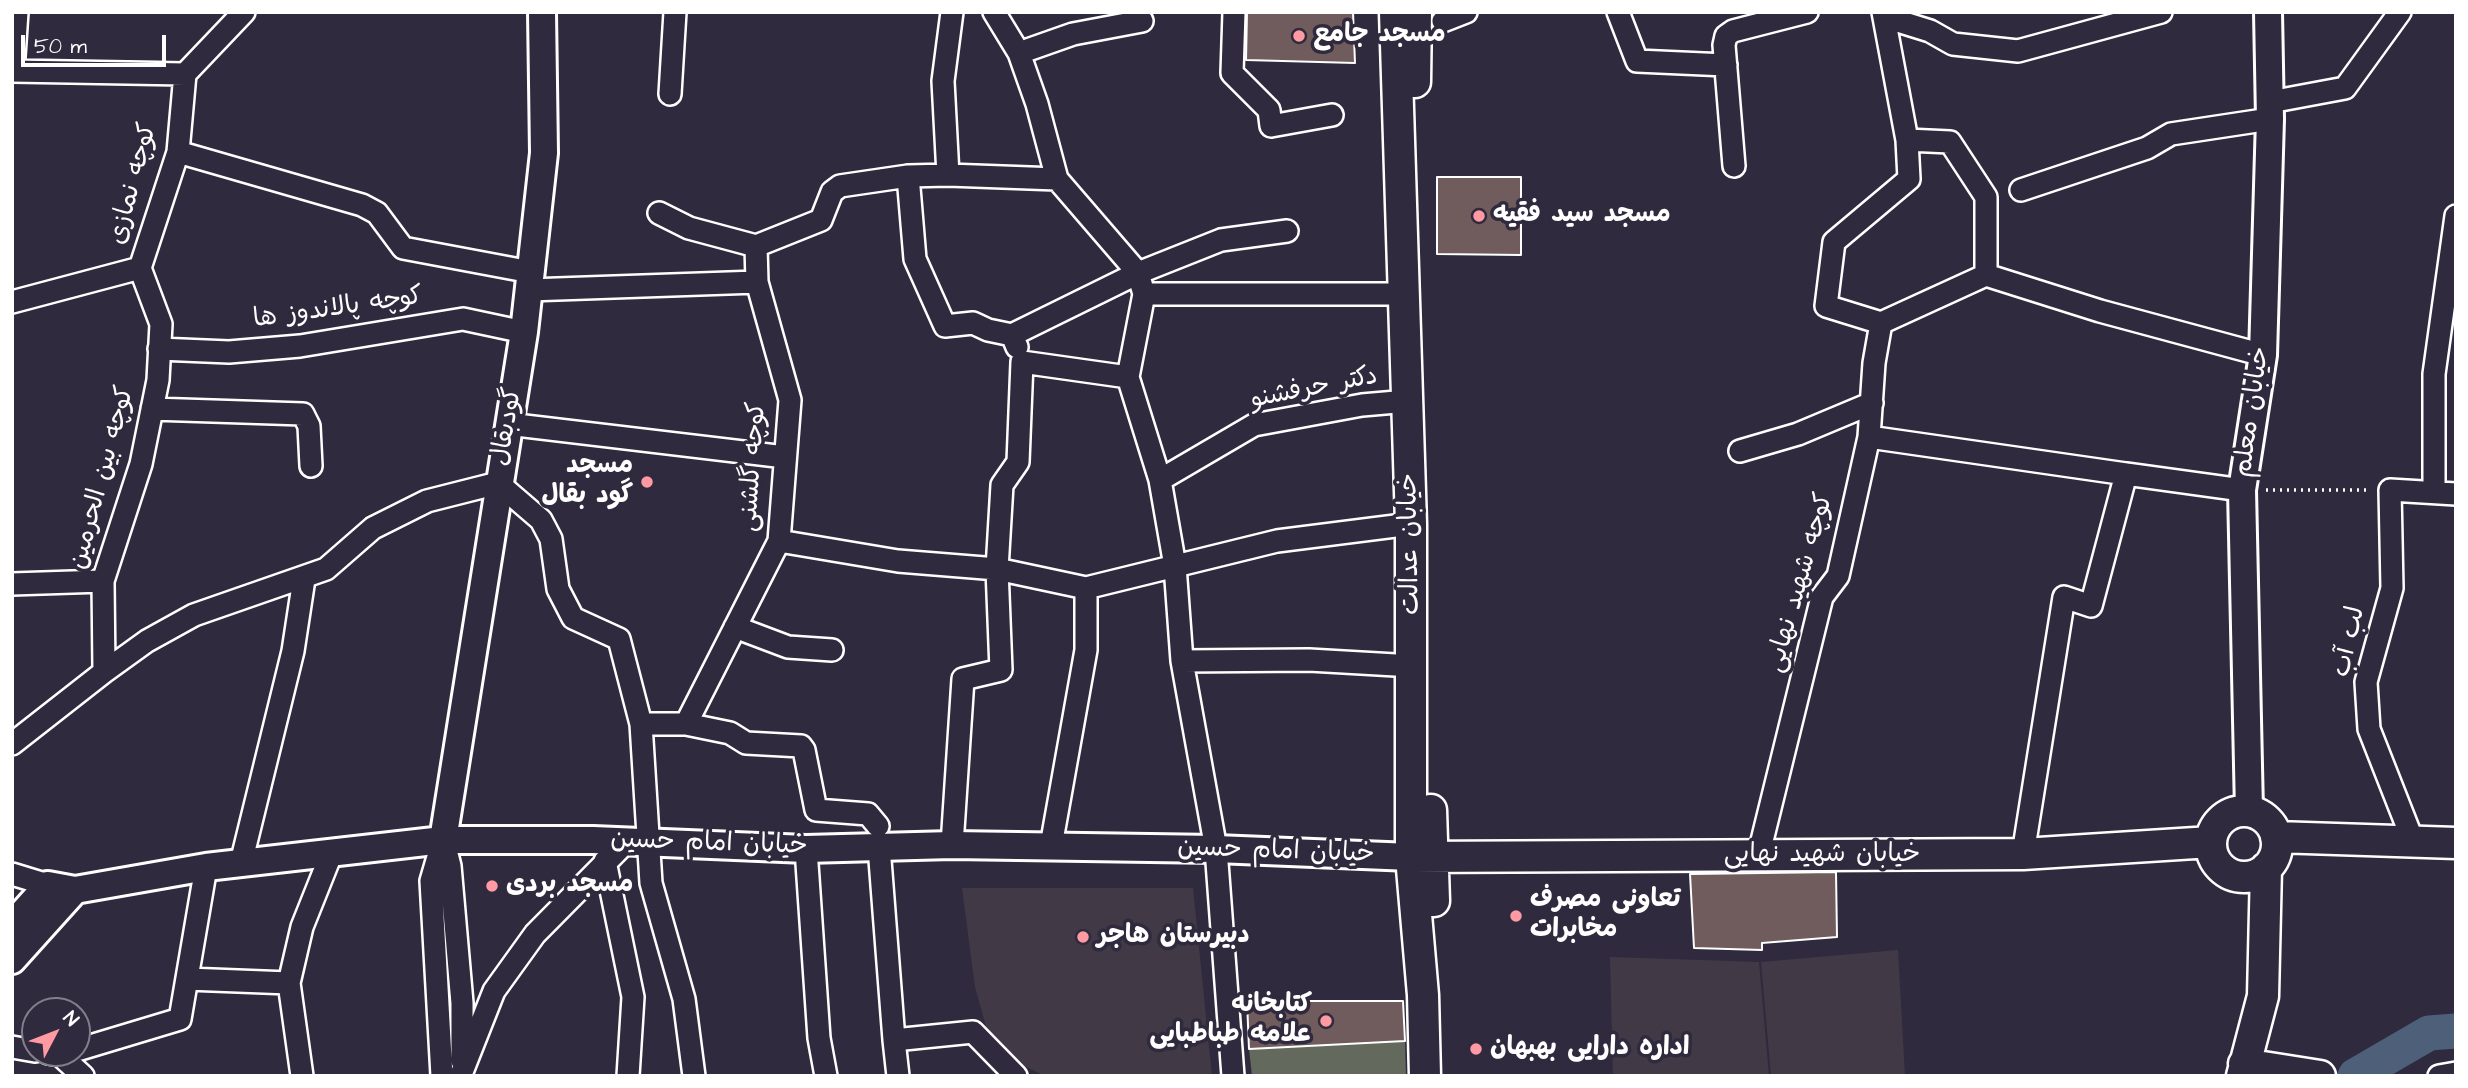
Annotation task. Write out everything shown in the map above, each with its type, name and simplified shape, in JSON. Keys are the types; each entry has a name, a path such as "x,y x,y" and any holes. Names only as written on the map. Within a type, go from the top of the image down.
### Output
{"main road":[{"name":"خیابان عدالت","path":"1395,12 1408,401 1413,666 1422,857 1438,1076"},
{"name":"خیابان عدالت","path":"1425,1076 1413,146 1430,17"},
{"path":"2249,811 2270,823 2276,838 2277,849 2256,872 2232,874 2221,867 2213,855 2211,842 2221,820 2229,814 2249,811"},
{"path":"2276,838 2456,842"},
{"name":"خیابان شهید نهایی","path":"1422,857 2023,854 2211,842"},
{"path":"2256,872 2263,996 2247,1072 2315,1074"}],"street":[{"path":"17,12 12,71 185,74 244,12"},
{"name":"گودبقال","path":"443,840 524,332 544,153 542,12"},
{"path":"670,94 675,12"},
{"path":"948,175 943,80 952,12"},
{"path":"994,12 1019,53 1037,104 1057,179 1141,284 1128,377 1160,480 1175,566 1182,661 1216,849 1233,1076"},
{"path":"1234,12 1232,73 1269,110 1271,126 1332,115"},
{"path":"1430,17 1466,12"},
{"path":"1618,12 1637,61 1726,65"},
{"path":"1734,166 1724,45 1726,36 1807,12"},
{"path":"2161,12 2018,51 1953,44 1930,31 1884,15 1894,85 1906,140 1909,179 1834,242 1826,306 1881,323 1986,275 2100,311 2263,355"},
{"name":"خیابان معلم","path":"2249,811 2242,490 2263,355 2270,110 2268,12"},
{"path":"2021,190 2147,148 2171,134 2270,110 2345,88 2400,12"},
{"path":"1019,53 1073,34 1142,21"},
{"name":"کوچه نمازی","path":"140,268 178,152 185,74"},
{"path":"1906,140 1950,142 1986,197 1986,275"},
{"path":"178,152 362,205 377,213 403,248 530,281 757,282"},
{"path":"908,176 915,259 945,326 967,321 988,330 1012,335 1141,284 1221,240 1287,231"},
{"path":"659,213 689,228 756,246 821,220 832,192 840,186 908,176 1057,179"},
{"path":"2434,492 2434,374 2456,216"},
{"name":"کوچه گلشنی","path":"686,724 779,541 790,400 757,282 756,246"},
{"path":"12,302 140,268"},
{"name":"کوچه بین الحرمین","path":"104,672 103,581 141,464 152,409 159,349 161,324 140,268"},
{"path":"1141,284 1404,295"},
{"name":"کوچه پالاندوز ها","path":"159,349 229,352 300,346 463,319 524,332"},
{"name":"کوچه شهید نهایی","path":"1758,857 1822,597 1838,576 1869,436 1874,363 1881,323"},
{"path":"952,845 963,679 1000,670 997,569 1002,485 1018,462 1022,362 1012,335"},
{"path":"1022,362 1128,377"},
{"name":"دکتر حرفشنو","path":"1160,480 1254,425 1362,405 1408,401"},
{"path":"1740,451 1798,434 1872,403"},
{"path":"152,409 303,414 309,426 312,466"},
{"path":"508,424 785,457"},
{"path":"1869,436 2242,490"},
{"path":"2023,854 2064,597 2091,606 2126,474"},
{"path":"12,744 147,641 194,615 304,579 326,569 373,528 418,506 498,483 541,520 551,539 558,589 573,618 619,639 640,724 636,843 651,883 684,999 694,1076"},
{"path":"2390,490 2456,494"},
{"name":"لب آب","path":"2390,490 2392,588 2366,682 2369,729 2413,841"},
{"path":"779,541 898,561 997,569 1086,587 1277,541 1411,524"},
{"path":"241,863 293,651 304,579"},
{"path":"12,584 103,581"},
{"path":"1051,846 1086,650 1086,587"},
{"path":"735,627 788,647 832,650"},
{"path":"1182,661 1309,660 1413,666"},
{"path":"640,724 686,724 730,733 746,743 800,746 804,751 816,810 868,814 878,836 898,1076"},
{"name":"خیابان امام حسین","path":"12,874 75,890 206,867 443,840 806,849 878,836 952,845 1216,849 1422,857"},
{"path":"443,840 431,881 456,1074"},
{"path":"456,1074 494,991 535,934 605,861 636,843"},
{"path":"806,849 819,1038 826,1076"},
{"path":"302,1076 289,983 302,927 332,852"},
{"path":"605,861 633,997 628,1076"},
{"path":"91,1045 180,1019 206,867"},
{"path":"12,925 48,885"},
{"path":"12,960 75,890"},
{"path":"187,979 289,983"},
{"path":"894,1041 973,1032 1016,1076"},
{"path":"2440,1076 2456,1073"}],"path":[{"path":"2242,490 2390,490"}],"shaded area":[{"name":"دبیرستان هاجر","path":"962,888 1193,888 1212,1076 1045,1076 993,1051 975,987"},
{"path":"1898,950 1905,1076 1771,1076 1761,962"},
{"path":"1610,957 1759,962 1769,1076 1613,1076"}],"green space":[{"path":"1405,1041 1406,1076 1252,1076 1249,1049"}],"building":[{"name":"مسجد جامع","path":"1247,12 1353,12 1355,63 1246,60"},
{"name":"مسجد سید فقیه","path":"1437,177 1521,177 1521,255 1437,254"},
{"path":"1836,872 1837,937 1762,943 1762,950 1694,948 1690,874"},
{"name":"کتابخانه علامه طباطبایی","path":"1247,1001 1403,1001 1405,1041 1249,1049"}],"waterway":[{"path":"2355,1076 2429,1033 2456,1031"}],"place":[{"name":"مسجد جامع","path":"1299,36"},
{"name":"مسجد سید فقیه","path":"1479,216"},
{"name":"مسجد گود بقال","path":"647,482"},
{"name":"مسجد بردی","path":"492,886"},
{"name":"تعاونی مصرف مخابرات","path":"1516,916"},
{"name":"دبیرستان هاجر","path":"1083,937"},
{"name":"کتابخانه علامه طباطبایی","path":"1326,1021"},
{"name":"اداره دارایی بهبهان","path":"1476,1049"}]}
